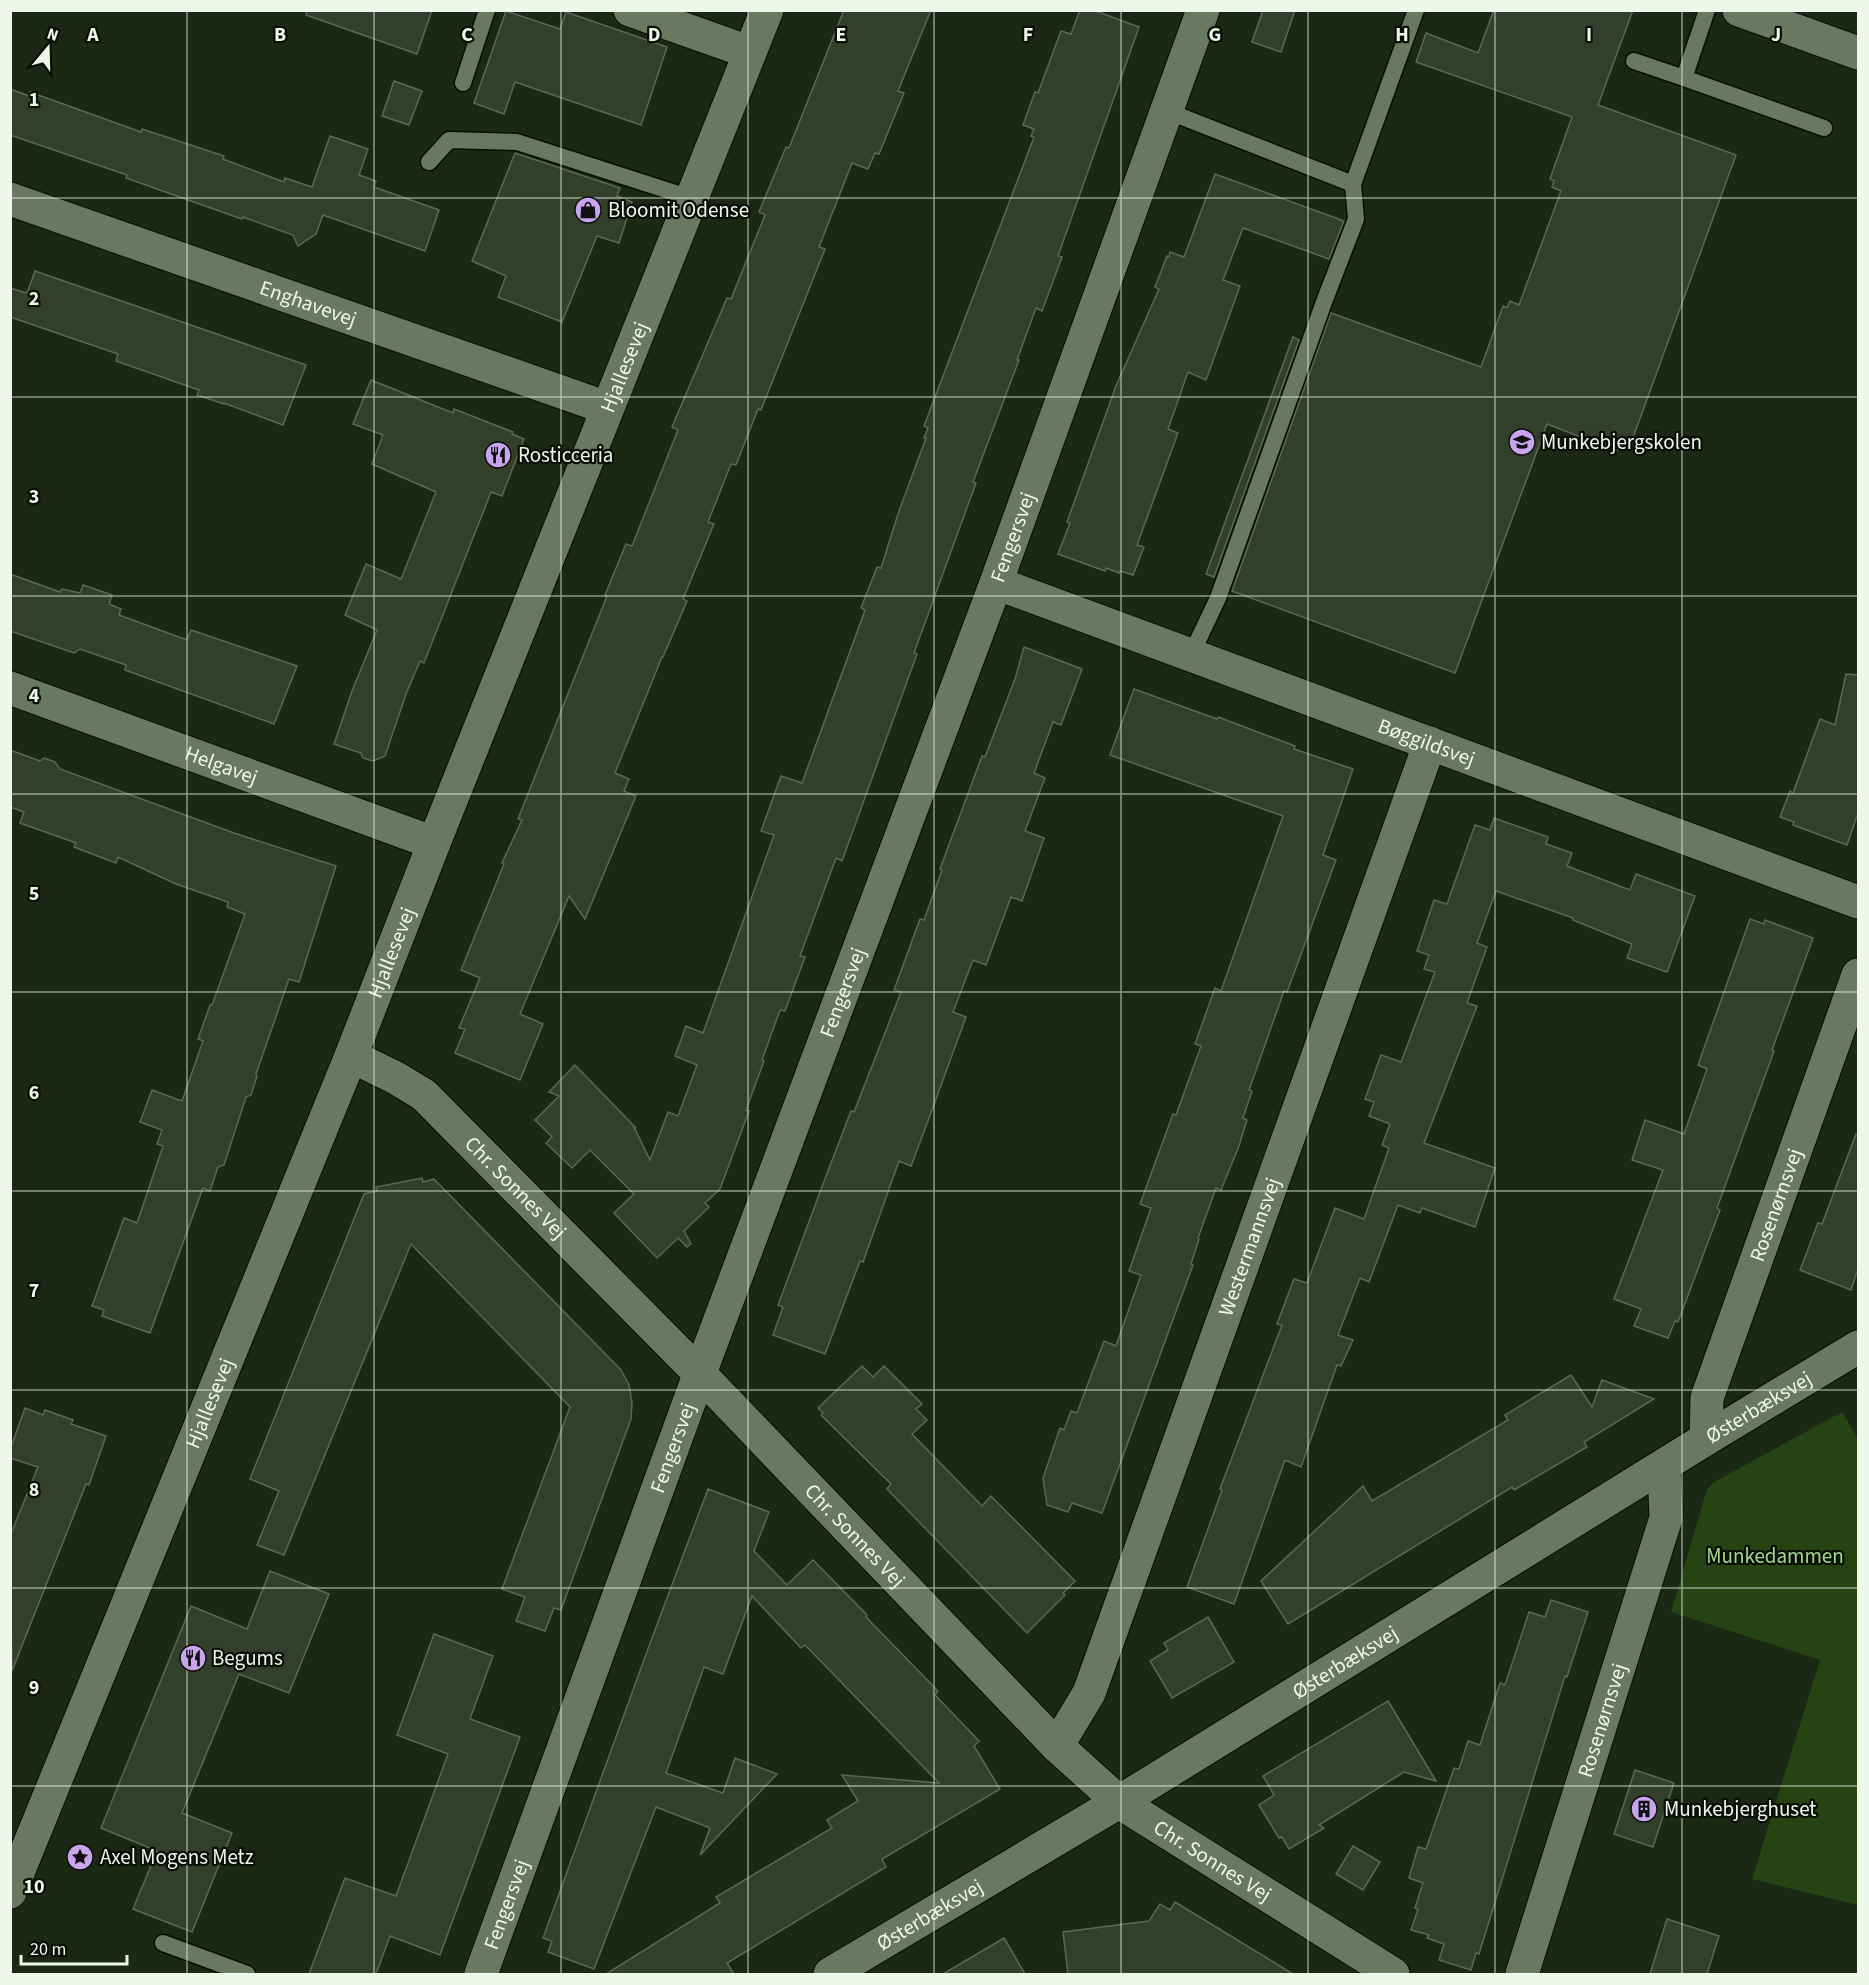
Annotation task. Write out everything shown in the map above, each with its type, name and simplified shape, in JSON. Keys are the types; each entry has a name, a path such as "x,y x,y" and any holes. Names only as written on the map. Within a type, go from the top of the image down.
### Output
{"street":[{"path":"630,10 749,52"},
{"name":"Hjallesevej","path":"10,1892 351,1056 767,10"},
{"name":"Fengersvej","path":"481,1974 700,1374 996,583 1203,10"},
{"path":"1739,10 1858,53"},
{"name":"Enghavevej","path":"10,199 607,408"},
{"name":"Bøggildsvej","path":"996,583 1858,902"},
{"name":"Helgavej","path":"10,688 434,843"},
{"name":"Westermannsvej","path":"1057,1746 1089,1693 1430,744"},
{"name":"Rosenørnsvej","path":"1706,1439 1707,1398 1858,975"},
{"name":"Chr. Sonnes Vej","path":"351,1056 396,1078 424,1095 700,1374 1057,1746 1119,1802 1393,1974"},
{"name":"Østerbæksvej","path":"830,1974 1119,1802 1858,1347"},
{"name":"Rosenørnsvej","path":"1522,1974 1666,1518 1664,1466"}],"lane":[{"path":"463,83 487,10"},
{"path":"1191,655 1218,598 1356,219 1353,184 1416,10"},
{"path":"1684,78 1707,10"},
{"path":"1634,61 1824,128"},
{"path":"1167,111 1353,184"},
{"path":"429,162 449,140 517,142 691,198"},
{"path":"163,1943 247,1974"}],"green space":[{"name":"Munkedammen","path":"1842,1412 1858,1439 1858,1905 1752,1879 1820,1660 1671,1612 1707,1489 1714,1482"}],"building":[{"path":"307,10 432,10 417,54 306,15"},
{"path":"844,10 931,10 898,91 904,93 879,154 875,153 868,169 852,163 819,247 825,249 761,410 758,409 736,465 731,464 708,522 714,524 683,599 687,601 615,773 629,779 624,791 636,796 585,919 569,896 520,1014 543,1024 520,1080 455,1053 465,1029 459,1028 480,978 461,970 504,864 502,863 522,820 518,819 607,596 605,595 626,544 632,546 678,430 672,427 727,298 731,299 765,215 759,212 786,147 789,148"},
{"path":"1080,10 1093,10 1139,27 1058,256 1062,257 1042,311 1036,308 914,653 917,654 842,861 836,858 800,956 805,957 785,1011 780,1010 746,1110 749,1111 720,1189 705,1203 709,1207 684,1231 691,1244 687,1247 678,1238 657,1258 614,1213 634,1194 590,1150 572,1168 546,1143 552,1137 535,1120 559,1096 549,1092 575,1065 636,1128 634,1127 650,1160 668,1112 678,1116 697,1065 675,1056 686,1026 703,1033 774,835 761,831 781,776 802,783 865,610 861,608 877,567 881,568 926,438 924,438 928,428 924,426 1034,137 1031,136 1034,129 1023,125 1035,92 1038,93 1061,31 1071,34"},
{"path":"1263,10 1295,10 1281,52 1252,42"},
{"path":"1494,10 1633,10 1598,105 1736,155 1630,446 1620,442 1617,451 1547,424 1455,673 1232,591 1331,313 1481,367 1503,306 1507,308 1510,301 1519,305 1561,191 1552,187 1554,181 1550,179 1572,117 1416,62 1426,33 1478,53"},
{"path":"506,11 560,29 566,12 667,47 641,125 515,82 504,114 474,103"},
{"path":"394,81 422,91 409,125 382,116"},
{"path":"10,89 29,96 30,92 141,132 142,129 224,156 223,159 284,182 285,178 312,187 330,136 368,149 359,175 376,181 374,187 439,210 425,251 323,215 316,234 298,246 293,235 243,217 242,219 126,178 127,175 10,135"},
{"path":"515,153 620,188 617,196 632,202 619,243 597,236 562,322 498,297 506,276 472,261"},
{"path":"1215,174 1344,221 1329,259 1243,228 1223,280 1240,286 1206,380 1188,372 1168,429 1178,433 1137,545 1144,547 1133,575 1106,568 1105,571 1058,554 1070,523 1067,522 1116,386 1159,289 1155,287 1167,256 1169,257 1170,252 1184,257"},
{"path":"35,271 306,365 283,425 197,395 199,390 116,361 118,354 10,317 10,288 27,293"},
{"path":"1293,337 1299,340 1214,577 1206,574"},
{"path":"371,380 453,413 454,409 513,432 512,434 524,439 502,496 491,492 424,663 420,661 406,694 385,756 373,761 363,758 361,753 334,744 352,691 377,630 345,615 366,564 401,579 436,492 372,464 383,435 353,424"},
{"path":"10,574 60,592 62,589 80,593 83,585 112,595 109,604 121,609 119,615 187,640 191,630 297,666 274,724 125,670 126,665 80,649 74,653 10,631"},
{"path":"1024,647 1082,669 1061,725 1053,722 1034,773 1045,778 1025,831 1044,838 1022,901 1011,897 986,965 973,960 953,1012 966,1017 928,1121 911,1166 899,1161 863,1262 860,1261 825,1354 773,1335 783,1307 778,1305 851,1111 854,1112 901,992 894,990 920,919 924,920 942,870 940,869 982,756 985,757 1015,679"},
{"path":"1846,674 1858,675 1858,813 1847,845 1793,825 1794,822 1780,817 1790,791 1793,793 1820,719 1835,725"},
{"path":"1134,689 1217,719 1218,717 1295,746 1294,749 1353,769 1323,855 1336,860 1287,992 1284,991 1249,1090 1252,1091 1243,1118 1247,1120 1239,1146 1221,1190 1216,1188 1198,1238 1191,1264 1193,1265 1102,1513 1072,1503 1068,1512 1047,1505 1043,1478 1060,1428 1064,1430 1071,1411 1077,1413 1104,1341 1116,1346 1141,1275 1129,1271 1151,1208 1140,1204 1201,1046 1195,1044 1215,988 1221,991 1283,816 1110,755"},
{"path":"10,750 40,761 44,758 55,762 60,769 234,833 336,866 299,982 289,979 251,1095 246,1097 224,1165 218,1167 210,1191 203,1188 150,1333 102,1316 104,1310 92,1306 124,1218 137,1223 163,1146 157,1144 162,1130 140,1122 152,1090 182,1101 203,1041 198,1039 245,914 227,907 228,902 176,884 118,857 116,863 74,847 76,843 20,823 24,812 10,807"},
{"path":"1494,818 1548,837 1546,844 1572,853 1567,866 1630,890 1636,874 1695,896 1667,972 1627,958 1632,944 1573,920 1573,918 1496,891 1477,943 1487,947 1467,1003 1477,1006 1424,1143 1495,1168 1475,1227 1422,1208 1420,1213 1398,1205 1369,1282 1360,1278 1338,1335 1353,1340 1341,1366 1337,1365 1301,1467 1285,1460 1234,1604 1187,1587 1222,1490 1220,1489 1282,1325 1277,1324 1294,1279 1307,1283 1335,1208 1364,1219 1389,1148 1382,1145 1390,1124 1369,1116 1374,1102 1365,1099 1381,1055 1401,1062 1435,972 1424,969 1429,955 1417,951 1434,900 1447,904 1475,825 1490,830"},
{"path":"1750,919 1764,924 1765,920 1813,938 1717,1208 1720,1210 1678,1322 1675,1321 1668,1338 1634,1326 1641,1309 1614,1299 1663,1170 1632,1160 1645,1120 1684,1134 1707,1069 1698,1065"},
{"path":"1856,1134 1858,1135 1858,1269 1851,1290 1800,1270 1818,1223 1822,1224"},
{"path":"422,1178 423,1182 434,1179 621,1370 629,1385 632,1402 631,1419 561,1610 554,1608 545,1631 516,1621 525,1597 502,1589 570,1407 411,1244 284,1555 257,1545 279,1491 250,1479 364,1194 377,1191 376,1187"},
{"path":"862,1366 873,1377 884,1366 922,1404 916,1409 927,1420 912,1434 982,1506 991,1496 1075,1581 1063,1593 1065,1595 1027,1633 887,1489 891,1484 821,1415 823,1413 818,1408"},
{"path":"1571,1375 1592,1407 1602,1380 1654,1399 1584,1442 1587,1447 1514,1490 1512,1487 1288,1624 1261,1581 1363,1486 1372,1501 1508,1420 1505,1415"},
{"path":"25,1408 43,1415 45,1410 73,1420 71,1424 106,1436 89,1485 86,1484 12,1671 10,1536 38,1467 10,1458 10,1450"},
{"path":"708,1489 769,1512 754,1551 787,1585 813,1560 938,1691 935,1695 979,1741 974,1746 1000,1789 882,1859 886,1867 727,1963 734,1974 606,1974 720,1903 716,1897 832,1828 827,1820 858,1801 842,1775 939,1783 805,1645 801,1648 752,1596 723,1674 704,1667 666,1773 723,1793 735,1758 777,1774 700,1855 710,1828 656,1807 594,1969 548,1952 552,1941 543,1938"},
{"path":"270,1571 329,1594 289,1693 239,1674 182,1813 232,1833 192,1932 133,1909 157,1851 101,1828 191,1606 247,1629"},
{"path":"1551,1600 1588,1612 1567,1677 1565,1676 1479,1954 1476,1953 1471,1970 1439,1960 1444,1944 1427,1938 1429,1935 1411,1930 1423,1883 1409,1878 1418,1847 1426,1849 1454,1768 1459,1769 1468,1741 1480,1745 1500,1683 1505,1685 1529,1612 1545,1617"},
{"path":"1208,1617 1234,1662 1172,1698 1150,1661 1168,1650 1164,1643"},
{"path":"434,1634 493,1656 470,1719 520,1737 440,1955 390,1936 376,1974 309,1974 345,1878 396,1896 448,1754 397,1735"},
{"path":"1388,1701 1436,1781 1404,1772 1319,1825 1324,1828 1289,1849 1282,1837 1279,1838 1259,1805 1274,1795 1263,1776"},
{"name":"Munkebjerghuset","path":"1635,1770 1674,1783 1653,1847 1614,1834"},
{"path":"1353,1846 1380,1862 1363,1890 1336,1874"},
{"path":"1175,1902 1293,1974 1068,1974 1063,1932 1149,1921 1160,1904 1170,1910"},
{"path":"1667,1919 1719,1936 1707,1974 1650,1974"},
{"path":"1004,1938 1025,1974 943,1974"}],"place":[{"name":"Bloomit Odense","path":"588,210"},
{"name":"Munkebjergskolen","path":"1522,442"},
{"name":"Rosticceria","path":"498,455"},
{"name":"Begums","path":"193,1658"},
{"name":"Munkebjerghuset","path":"1644,1809"},
{"name":"Axel Mogens Metz","path":"80,1857"}]}
